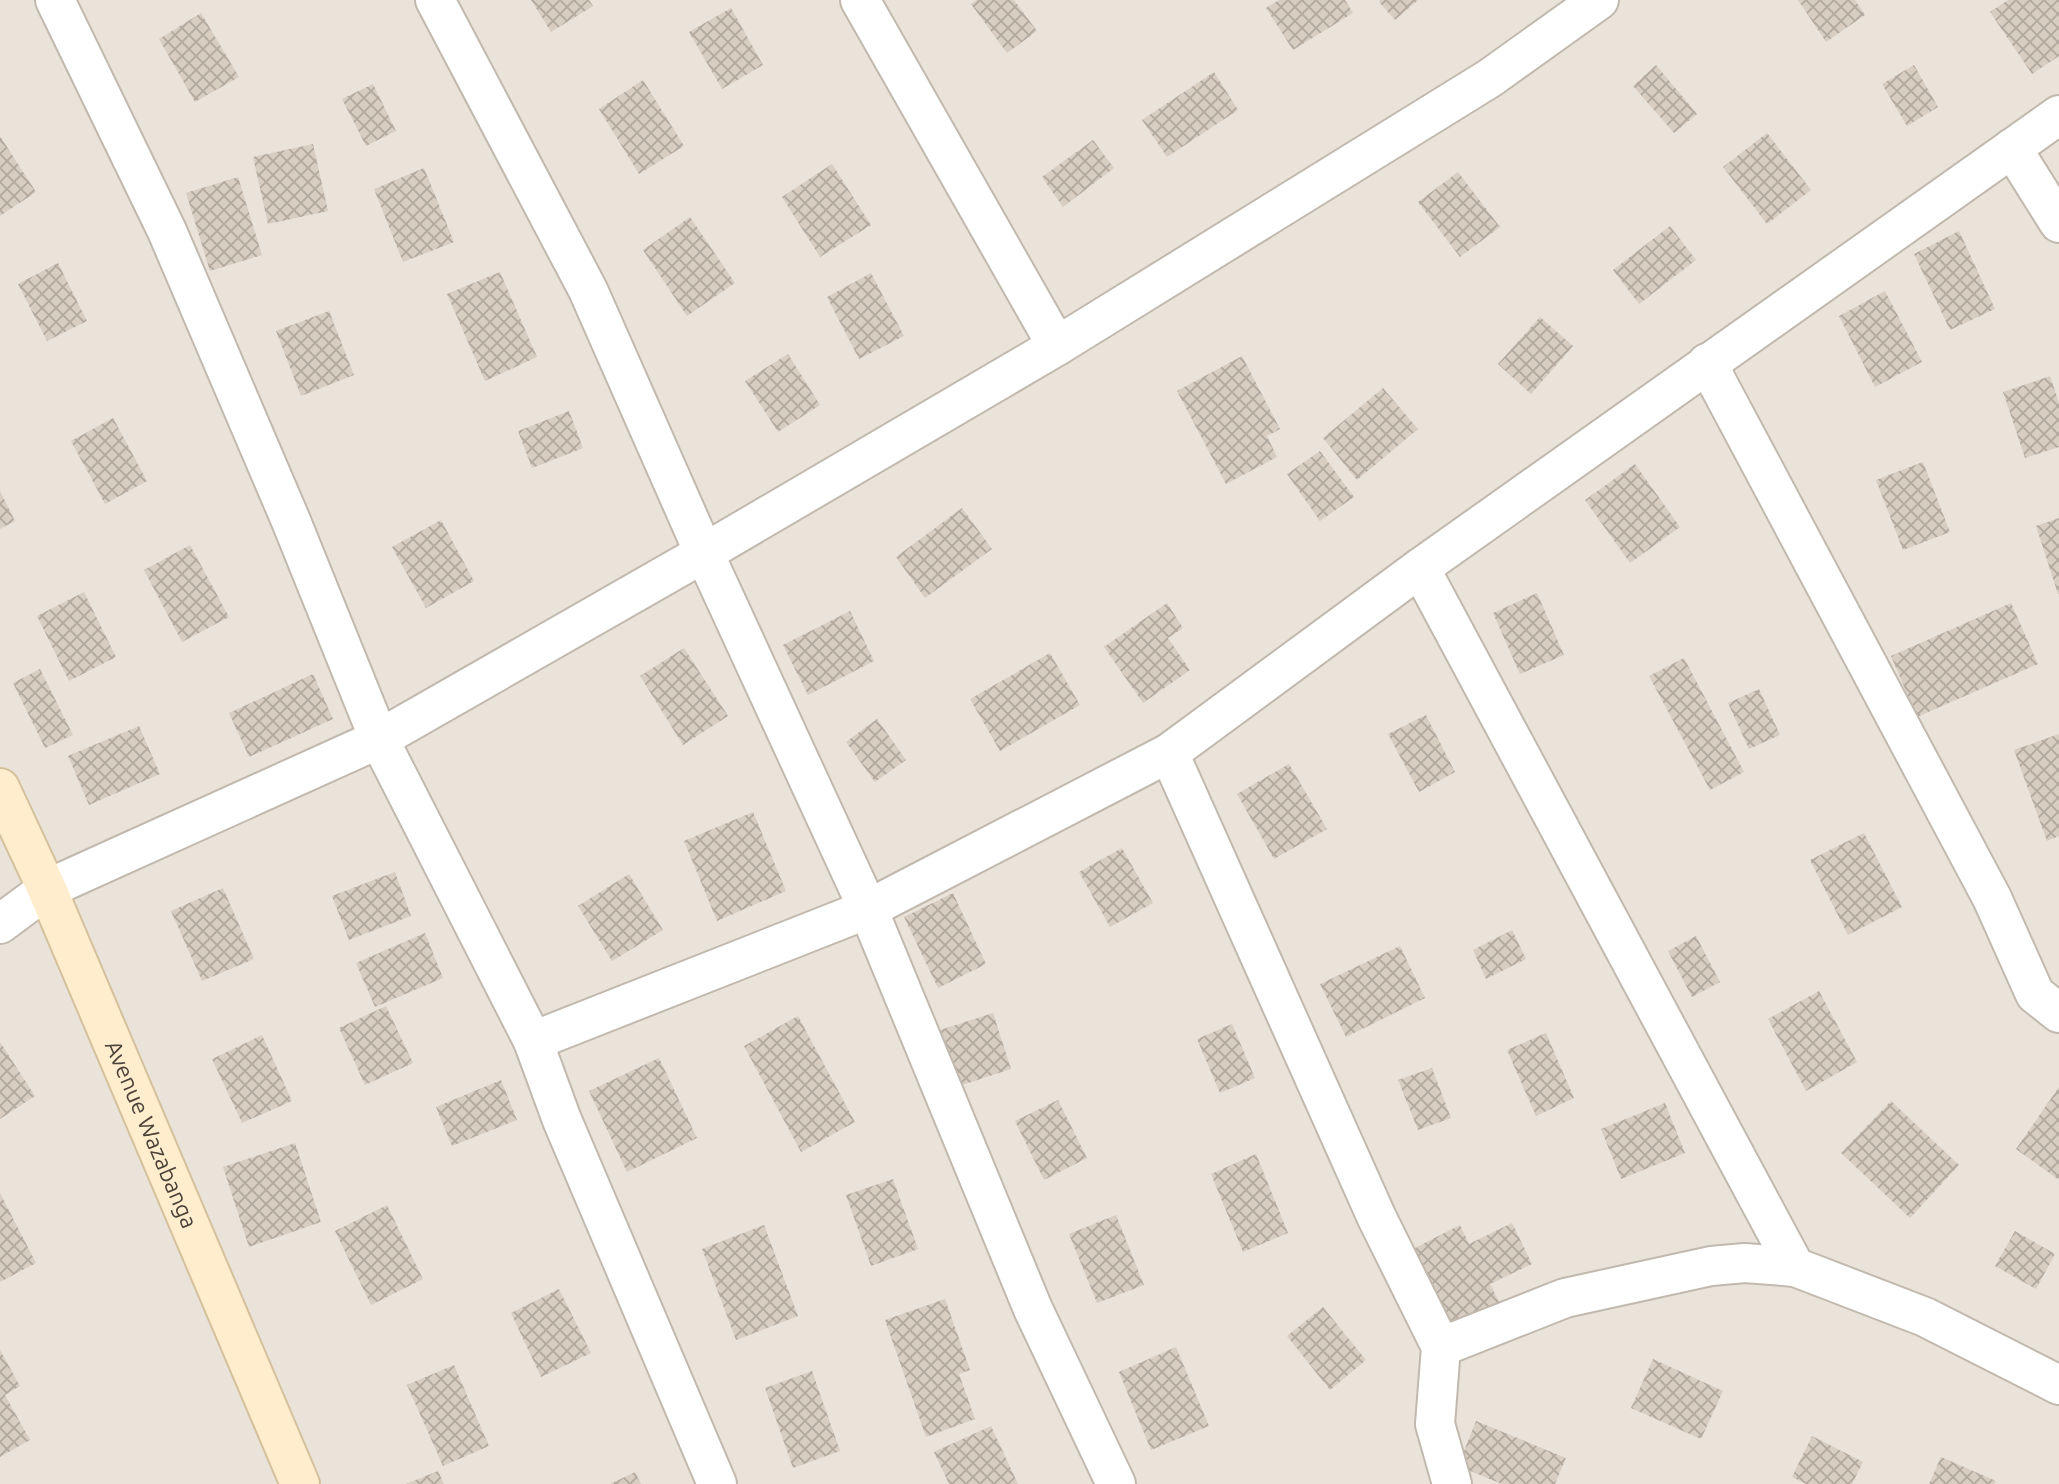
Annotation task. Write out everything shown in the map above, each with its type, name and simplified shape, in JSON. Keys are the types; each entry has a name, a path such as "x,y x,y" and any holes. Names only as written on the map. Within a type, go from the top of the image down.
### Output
{"main road":[{"name":"Avenue Wazabanga","path":"0,788 47,889 300,1484"}],"street":[{"path":"55,0 167,231 291,521 379,739 533,1041 562,1120 718,1484"},
{"path":"435,0 588,290 704,553 868,909 1033,1309 1116,1484"},
{"path":"860,0 1057,346"},
{"path":"0,924 47,889 379,739 704,553 1057,346 1490,78 1599,0"},
{"path":"533,1041 868,909 1169,753 1420,568 2059,115"},
{"path":"2012,148 2059,223"},
{"path":"1707,363 1992,898 2035,994 2059,1013"},
{"path":"1420,568 1795,1266"},
{"path":"1169,753 1377,1218 1441,1347 1435,1424 1452,1484"},
{"path":"1441,1347 1565,1298 1711,1266 1745,1263 1795,1266 1926,1317 2059,1385"}],"shaded area":[{"path":"0,0 2059,0 2059,1484 0,1484"}],"building":[{"path":"531,0 589,0 593,6 551,32"},
{"path":"977,0 1014,0 1037,31 1007,53 971,4"},
{"path":"1279,0 1345,0 1353,13 1293,50 1266,8"},
{"path":"1380,0 1418,0 1395,20"},
{"path":"1798,0 1855,0 1865,15 1826,42"},
{"path":"2008,0 2059,0 2059,56 2032,74 1990,12"},
{"path":"731,8 763,65 722,89 689,32"},
{"path":"201,13 239,77 195,102 159,39"},
{"path":"1656,65 1697,114 1674,133 1633,86"},
{"path":"1914,65 1938,107 1907,126 1882,84"},
{"path":"1214,72 1238,110 1167,157 1142,120"},
{"path":"643,80 684,146 639,174 599,109"},
{"path":"373,84 396,131 366,146 342,99"},
{"path":"1767,133 1811,190 1767,224 1723,167"},
{"path":"0,136 36,192 0,216"},
{"path":"1093,140 1114,168 1063,207 1042,177"},
{"path":"313,144 328,211 268,224 253,157"},
{"path":"832,164 871,225 820,257 782,197"},
{"path":"424,168 454,242 403,262 374,189"},
{"path":"1458,172 1500,227 1460,257 1418,202"},
{"path":"238,177 262,255 210,271 186,193"},
{"path":"690,217 735,283 687,316 643,250"},
{"path":"1670,226 1696,260 1639,304 1613,270"},
{"path":"1959,231 1995,309 1950,330 1914,254"},
{"path":"58,263 87,321 47,341 18,284"},
{"path":"500,272 537,357 485,381 447,294"},
{"path":"871,273 904,336 859,359 827,297"},
{"path":"1885,291 1922,362 1875,387 1839,316"},
{"path":"329,311 354,375 301,396 276,331"},
{"path":"1540,317 1573,346 1531,394 1498,364"},
{"path":"788,354 820,405 778,432 745,381"},
{"path":"1242,356 1280,429 1267,436 1277,457 1226,484 1177,391"},
{"path":"2050,376 2059,403 2059,447 2025,458 2003,392"},
{"path":"1383,388 1418,429 1357,480 1323,438"},
{"path":"569,411 583,448 532,468 518,431"},
{"path":"113,418 147,481 105,504 71,441"},
{"path":"1320,451 1354,497 1320,521 1287,474"},
{"path":"1923,462 1950,532 1903,550 1876,480"},
{"path":"1635,464 1680,527 1630,563 1585,500"},
{"path":"0,491 15,521 0,529"},
{"path":"962,508 992,549 925,598 896,557"},
{"path":"2059,518 2059,594 2058,594 2036,526"},
{"path":"441,520 474,581 426,608 392,547"},
{"path":"190,545 229,617 182,642 144,570"},
{"path":"84,592 116,657 69,681 37,616"},
{"path":"1537,593 1564,655 1520,674 1493,613"},
{"path":"1167,603 1183,628 1168,638 1190,670 1143,703 1104,647"},
{"path":"2011,603 2038,664 1917,717 1891,656"},
{"path":"850,611 874,661 808,695 783,645"},
{"path":"684,648 728,716 683,745 640,676"},
{"path":"1050,653 1080,705 1000,751 970,699"},
{"path":"1684,658 1744,772 1710,790 1649,676"},
{"path":"40,669 73,735 45,748 13,683"},
{"path":"313,674 333,719 249,757 229,713"},
{"path":"1759,689 1780,735 1749,749 1728,703"},
{"path":"1426,715 1455,772 1419,792 1388,734"},
{"path":"877,719 906,760 875,782 846,742"},
{"path":"139,726 160,774 89,805 68,756"},
{"path":"2059,734 2059,836 2047,841 2014,750"},
{"path":"1289,764 1327,829 1274,859 1237,794"},
{"path":"753,812 786,891 717,921 684,841"},
{"path":"1864,833 1902,907 1848,935 1810,860"},
{"path":"1122,848 1153,903 1110,927 1079,872"},
{"path":"395,872 411,916 349,940 332,896"},
{"path":"629,874 663,930 612,961 578,906"},
{"path":"223,888 254,959 202,981 171,911"},
{"path":"953,893 986,964 938,988 904,917"},
{"path":"1512,930 1526,959 1486,979 1473,950"},
{"path":"425,933 443,978 375,1007 356,963"},
{"path":"1696,936 1720,982 1692,997 1668,951"},
{"path":"1400,946 1425,998 1346,1037 1320,984"},
{"path":"1819,991 1857,1062 1806,1091 1768,1019"},
{"path":"386,1006 413,1063 365,1085 339,1028"},
{"path":"993,1013 1011,1069 959,1086 940,1030"},
{"path":"798,1016 855,1122 801,1152 744,1046"},
{"path":"1232,1024 1255,1078 1220,1093 1197,1039"},
{"path":"1546,1033 1574,1098 1536,1116 1507,1050"},
{"path":"262,1035 292,1101 242,1123 212,1059"},
{"path":"0,1042 35,1096 0,1119"},
{"path":"659,1058 697,1138 627,1172 589,1091"},
{"path":"1432,1068 1451,1118 1418,1130 1398,1080"},
{"path":"501,1080 517,1120 452,1146 436,1107"},
{"path":"2059,1087 2059,1180 2016,1149"},
{"path":"1058,1100 1087,1158 1044,1180 1015,1121"},
{"path":"1891,1101 1959,1165 1910,1218 1841,1153"},
{"path":"1665,1103 1685,1153 1621,1179 1601,1129"},
{"path":"295,1143 321,1222 249,1247 223,1167"},
{"path":"1256,1154 1288,1233 1243,1252 1211,1174"},
{"path":"893,1179 918,1249 871,1266 846,1195"},
{"path":"0,1193 36,1263 0,1282"},
{"path":"387,1205 423,1279 371,1305 335,1231"},
{"path":"1116,1215 1144,1285 1097,1303 1069,1234"},
{"path":"1512,1223 1532,1264 1490,1284 1503,1310 1451,1335 1409,1251 1460,1225 1469,1244"},
{"path":"764,1225 798,1316 736,1340 702,1249"},
{"path":"2015,1231 2055,1254 2036,1289 1995,1266"},
{"path":"559,1289 591,1353 541,1377 511,1313"},
{"path":"945,1299 970,1370 959,1374 975,1419 926,1437 885,1320"},
{"path":"1323,1307 1366,1360 1330,1390 1287,1336"},
{"path":"1176,1347 1209,1426 1151,1450 1119,1372"},
{"path":"0,1350 20,1386 5,1395 30,1440 0,1457"},
{"path":"1653,1359 1723,1391 1701,1439 1631,1408"},
{"path":"454,1365 489,1446 443,1466 407,1385"},
{"path":"812,1371 840,1451 793,1468 765,1388"},
{"path":"1476,1421 1566,1458 1555,1484 1502,1484 1458,1466"},
{"path":"991,1426 1018,1484 949,1484 934,1452"},
{"path":"1812,1436 1863,1462 1852,1484 1806,1484 1792,1477"},
{"path":"1941,1457 1996,1481 1994,1484 1929,1484"},
{"path":"438,1471 444,1484 406,1484"},
{"path":"635,1472 641,1484 610,1484"}]}
